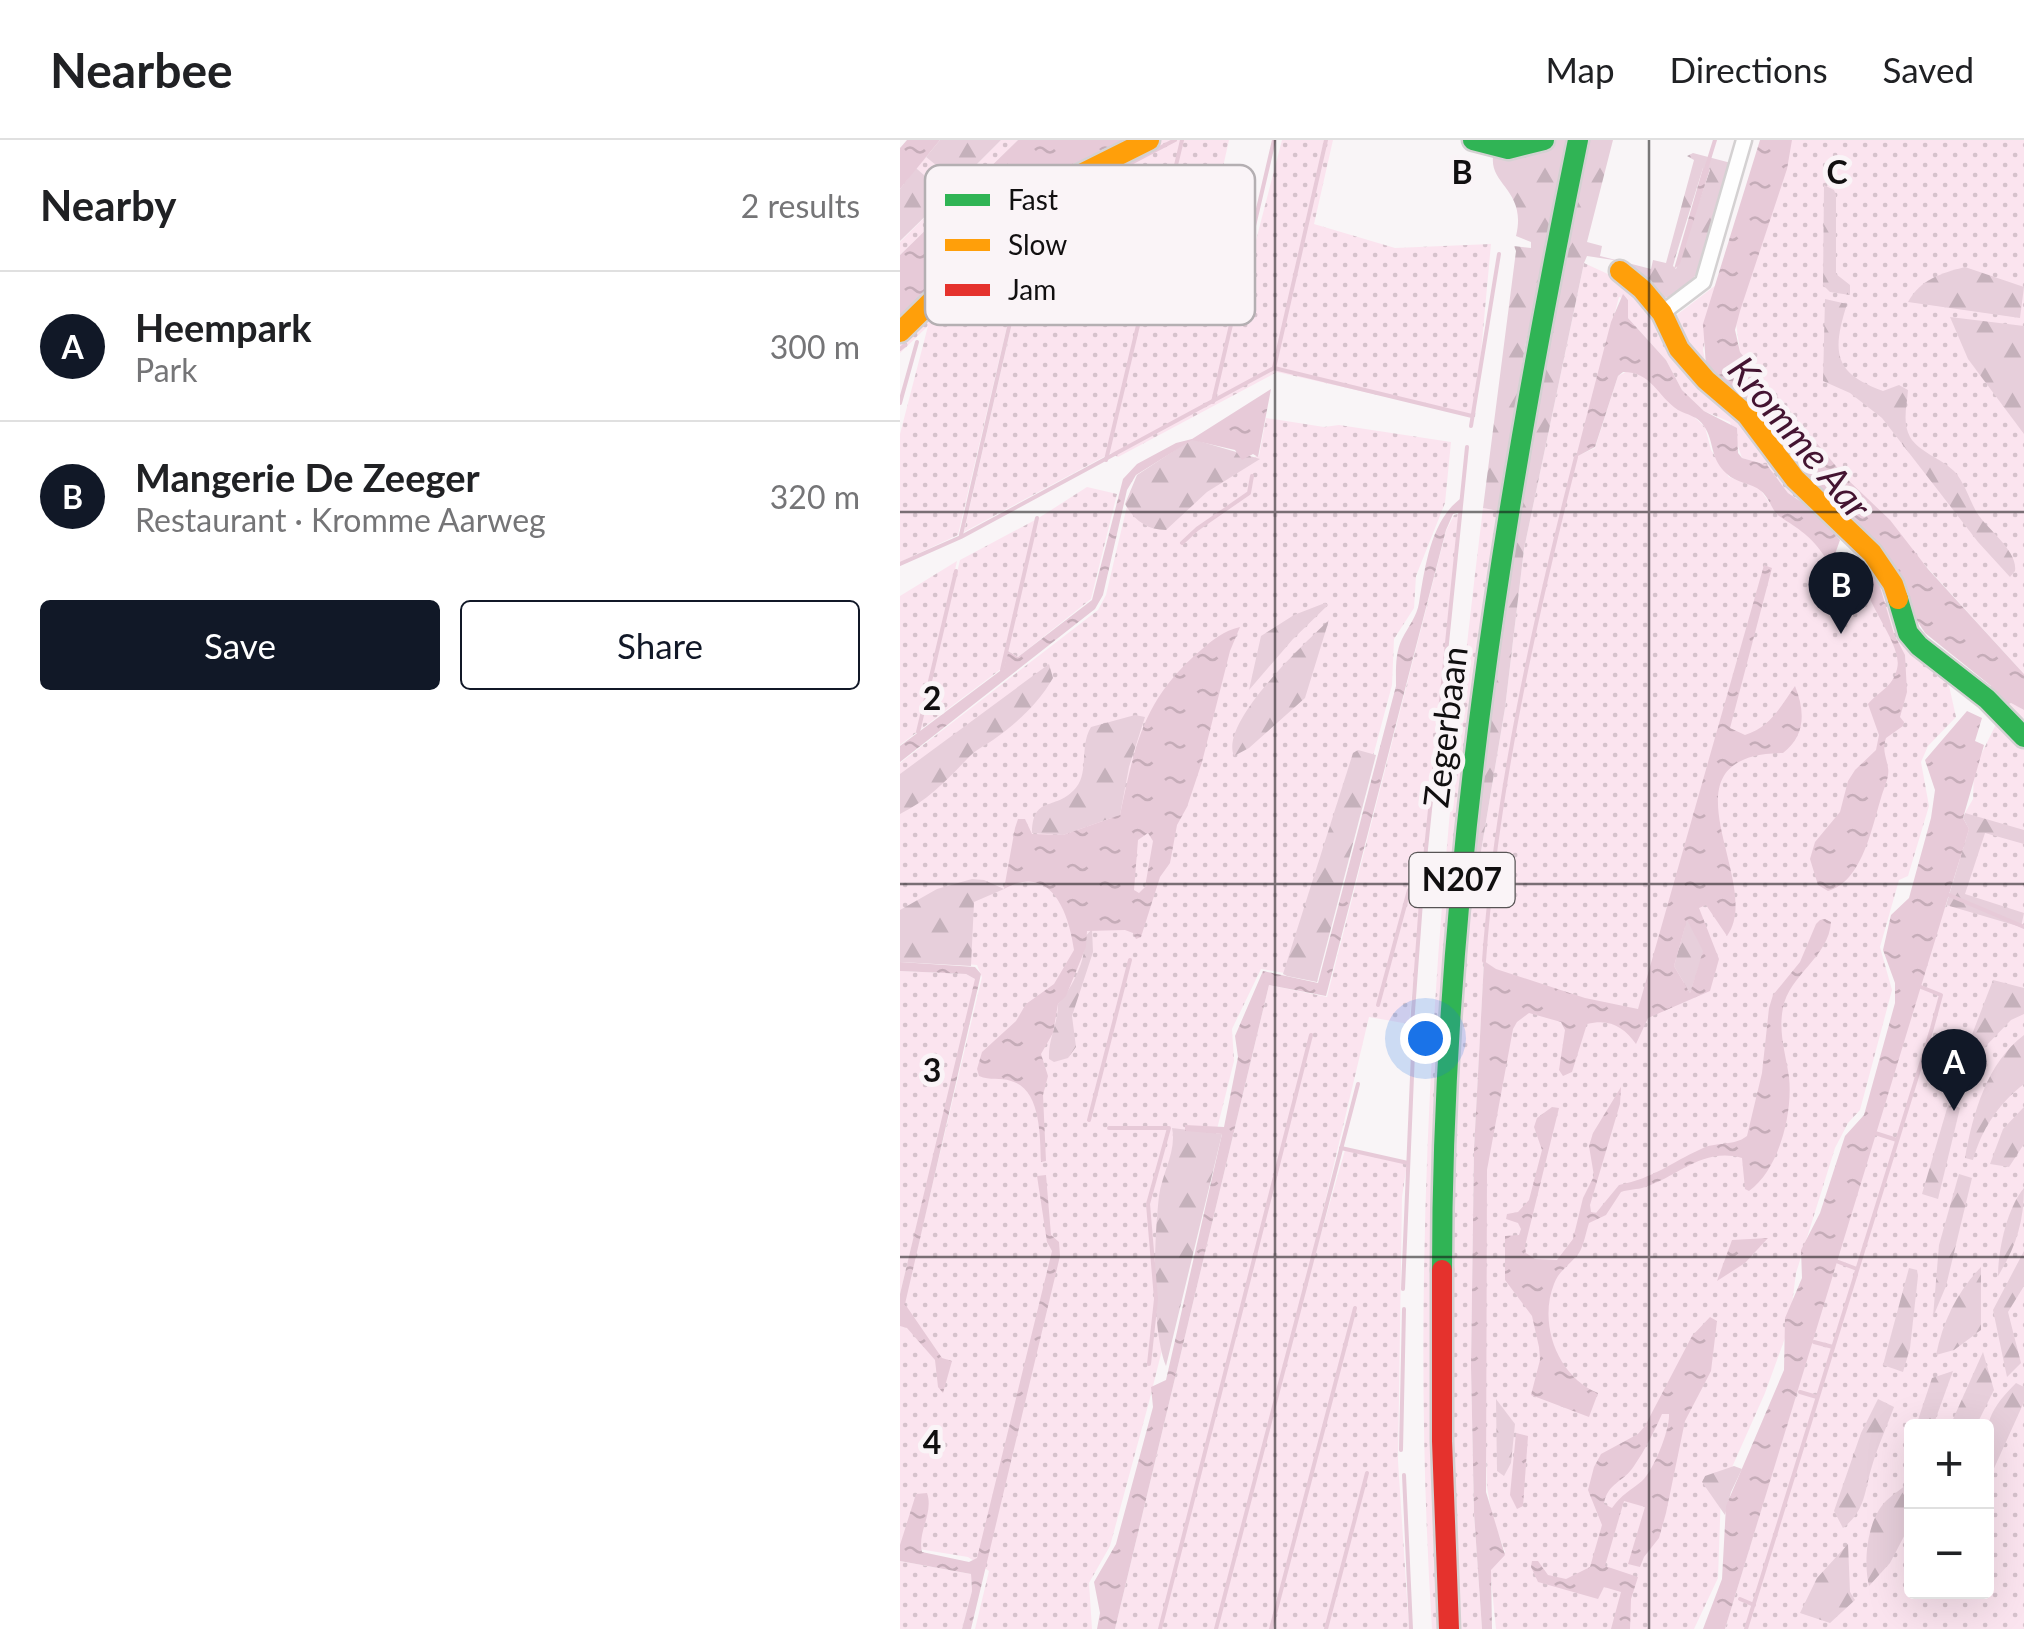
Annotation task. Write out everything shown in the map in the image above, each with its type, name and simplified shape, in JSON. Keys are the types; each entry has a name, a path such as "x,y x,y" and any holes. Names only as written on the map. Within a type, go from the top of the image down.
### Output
{"main road":[{"path":"1098,165 1149,140"},
{"path":"1473,140 1487,148 1512,150 1544,140"},
{"name":"Zegerbaan","path":"1448,1629 1442,1450 1443,1228 1458,929 1479,712 1505,528 1536,346 1578,140"},
{"path":"1620,271 1642,289 1662,313 1679,349 1706,380 1747,415 1795,480 1872,553 1893,584 1908,632 1919,646 2024,736"},
{"path":"900,332 925,307"}],"street":[{"path":"1662,313 1703,282 1744,140"}],"shaded area":[{"path":"1001,140 1018,140 992,165 976,165"},
{"path":"1156,140 1229,140 1223,165 1113,165"},
{"path":"1282,140 1333,140 1314,224 1395,248 1491,244 1475,417 1277,372 1118,457 1111,453 964,532 1012,325 1255,325 1255,244"},
{"path":"1787,140 2024,140 2024,674 1847,479 1740,352 1734,309"},
{"path":"926,157 936,165 925,165 925,176 916,168"},
{"path":"925,217 925,231 900,255 900,242"},
{"path":"1584,263 1623,281 1815,511 1788,493 1767,465 1742,458 1730,422 1704,411 1682,390 1666,360 1628,318 1628,299 1619,297 1577,456 1595,448 1618,376 1628,371 1646,377 1680,411 1691,414 1705,427 1711,450 1729,477 1759,488 1778,515 1806,532 1820,550 1867,561 1908,640 1948,681 1956,717 1928,746 1921,762 1929,806 1908,876 1899,880 1880,947 1892,990 1860,1110 1835,1148 1796,1273 1789,1327 1721,1492 1718,1578 1694,1629 1496,1629 1490,1569 1505,1552 1487,1487 1483,1355 1491,1137 1484,962 1474,1149 1471,1367 1474,1513 1482,1629 1456,1629 1444,1229 1469,923 1505,708 1524,549"},
{"path":"1716,285 1703,350 1706,366 1694,361 1674,327 1678,314"},
{"path":"925,315 925,325 1007,325 958,535 900,562 900,434 928,326 900,353 900,339"},
{"path":"1266,418 1451,442 1445,503 1416,576 1414,608 1394,639 1392,685 1314,978 1261,969 1232,1029 1234,1061 1149,1402 1110,1546 1089,1583 1092,1629 975,1629 989,1571 968,1557 900,1546 900,1321 982,977 977,965 900,958 900,763 1098,610 1106,595 1131,489 1259,456"},
{"path":"1087,487 1117,494 1091,599 1018,657 1008,651 1024,572 1001,669 900,745 900,596 957,561 921,721 960,560"},
{"path":"1483,508 1498,511 1472,696 1449,919 1442,1629 1432,1629 1423,1348 1431,1067 1452,787"},
{"path":"1461,513 1409,1024 1369,1017 1300,1307 1345,1150 1407,1164 1402,1197 1398,1461 1409,1629 1115,1629 1269,985 1327,997 1446,531 1454,515"},
{"path":"2011,703 2024,710 2024,1629 1725,1629 1937,928 1946,905 1949,906 1969,815 1965,813 1973,799 1974,769 2002,712 1999,709"},
{"path":"900,971 966,974 975,979 975,986 900,1294"},
{"path":"900,1561 971,1574 972,1591 962,1629 900,1629"}],"green space":[{"path":"940,140 1001,140 976,165 936,165 926,157"},
{"path":"1555,140 1570,140 1525,347 1498,511 1483,508 1514,246 1531,248 1531,242 1516,236 1517,209 1497,175 1493,157 1549,146"},
{"path":"1586,140 1613,140 1587,242 1602,246 1600,256 1620,261 1587,256 1584,263 1524,549 1505,708 1469,923 1479,774 1527,431"},
{"path":"1693,153 1731,163 1717,222 1701,266 1677,294 1661,298 1623,268 1624,262 1651,269 1653,260 1666,263 1694,160 1687,156","holes":["1703,168 1710,170 1676,269 1673,266"]},
{"path":"916,168 925,176 925,217 900,241 900,189"},
{"path":"1824,185 1836,195 1836,274 1850,285 1850,295 1830,292 1823,285"},
{"path":"1965,267 2024,287 2020,318 1908,302 1932,278"},
{"path":"1825,299 1847,304 1839,335 1841,359 1846,368 1854,377 1883,391 1899,385 1908,390 1906,420 1910,437 1958,476 1977,513 2012,556 2015,571 2010,577 1882,418 1850,393 1823,381"},
{"path":"1950,317 2024,326 2024,434 1968,359"},
{"path":"1192,439 1260,459 1207,492 1166,530 1147,526 1125,504 1137,475"},
{"path":"1328,605 1249,690 1261,636 1294,615"},
{"path":"1329,620 1305,698 1249,748 1234,756 1233,741 1251,704 1284,664"},
{"path":"1049,664 1053,678 1026,712 928,796 900,814 900,774"},
{"path":"1135,715 1145,717 1129,767 1120,815 1063,835 1032,833 1040,808 1066,796 1079,783 1091,727"},
{"path":"1358,750 1376,755 1317,982 1287,976 1283,974 1353,753"},
{"path":"1965,813 2024,830 2024,844 1985,833 1965,894 2024,913 2021,927 1946,905 1969,829 1963,818"},
{"path":"972,879 1004,889 974,902 971,966 900,962 900,910 937,889"},
{"path":"1687,919 1704,951 1690,993 1674,966"},
{"path":"1092,929 1093,952 1072,1016 1076,1047 1068,1058 1054,1062 1049,1059 1049,1052 1058,1004 1077,973 1084,938"},
{"path":"1993,980 2024,988 2024,1014 2011,1020 1980,1052 1968,1045"},
{"path":"2024,1035 2024,1084 1992,1118 1973,1160 1965,1158 1977,1107 1991,1074"},
{"path":"1948,1105 1960,1108 1938,1199 1922,1194"},
{"path":"2024,1107 2024,1144 2009,1167 1990,1164 2003,1129"},
{"path":"1172,1128 1222,1134 1166,1366 1158,1329 1155,1259 1159,1196 1172,1145"},
{"path":"1959,1174 1972,1178 1946,1286 1933,1317 1939,1245"},
{"path":"2024,1188 2018,1234 1998,1276 2005,1230"},
{"path":"2024,1251 2024,1286 2008,1312 2021,1363 2007,1377 1993,1310"},
{"path":"1981,1267 1981,1330 1954,1350 1936,1355 1952,1308"},
{"path":"1909,1268 1917,1270 1918,1276 1910,1348 1903,1372 1883,1365"},
{"path":"1983,1352 1994,1390 1980,1419 1953,1419"},
{"path":"1953,1371 1936,1419 1918,1419 1932,1378"},
{"path":"2016,1383 2024,1387 2024,1402 1994,1468 1994,1419 1990,1419 1997,1404"},
{"path":"1496,1399 1515,1424 1511,1463 1504,1476 1497,1471"},
{"path":"1878,1399 1894,1407 1860,1507 1843,1528 1834,1511 1861,1433"},
{"path":"1734,1466 1742,1469 1725,1515 1702,1482 1705,1476"},
{"path":"1904,1486 1904,1536 1890,1563 1869,1586 1866,1565 1871,1530 1886,1501"},
{"path":"1848,1544 1850,1592 1855,1600 1830,1623 1800,1613 1817,1578"}],"water":[{"path":"907,140 940,140 900,189 900,148"},
{"path":"1018,140 1125,140 1080,165 992,165"},
{"name":"Kromme Aar","path":"1760,140 1792,140 1787,169 1735,330 1740,352 1847,479 1890,520 1928,569 2024,674 2024,710 2011,703 1999,709 1997,694 1990,692 1991,686 1925,633 1912,613 1896,571 1880,547 1803,473 1706,366 1703,324"},
{"path":"1703,168 1710,169 1680,264 1674,269"},
{"path":"925,231 925,298 900,322 900,255"},
{"path":"1623,294 1628,300 1628,318 1666,360 1682,390 1704,411 1737,428 1738,453 1742,458 1767,465 1788,493 1815,511 1840,540 1834,557 1825,557 1799,529 1779,516 1761,491 1727,474 1717,462 1702,423 1678,410 1641,376 1623,372 1618,376 1595,447 1576,457 1611,322"},
{"path":"1271,389 1258,457 1253,454 1242,460 1235,450 1192,440 1136,475 1127,490 1103,595 1095,609 900,762 900,746 1004,668 1008,651 1018,657 1092,600 1123,479 1137,464 1192,439"},
{"path":"1463,497 1461,512 1453,514 1446,530 1326,996 1269,985 1115,1629 1097,1629 1100,1613 1094,1582 1116,1544 1153,1407 1151,1387 1166,1380 1222,1134 1185,1131 1185,1125 1224,1127 1238,1057 1235,1036 1263,971 1318,983 1396,686 1400,644 1418,608 1437,530 1443,517"},
{"path":"1867,560 1905,655 1907,692 1900,717 1904,722 1886,738 1888,775 1864,852 1849,877 1828,891 1818,885 1810,859 1815,842 1840,812 1855,770 1876,750 1879,735 1868,704 1889,685 1897,669 1893,644 1865,585 1863,572"},
{"path":"1764,565 1772,568 1730,728 1745,735 1762,727 1795,686 1801,704 1800,730 1783,753 1745,759 1724,775 1718,798 1734,885 1735,913 1727,936 1706,905 1699,908 1719,959 1710,991 1648,1018 1636,1044 1616,1025 1587,1024 1572,1072 1563,1076 1559,1070 1565,1030 1561,1022 1529,1013 1513,1029 1487,1170 1486,1492 1505,1555 1491,1570 1492,1629 1482,1629 1474,1513 1471,1367 1474,1149 1484,961 1496,969 1585,998 1638,1009","holes":["1687,920 1703,951 1690,993 1674,966"]},
{"path":"1240,627 1230,651 1202,762 1177,825 1170,863 1160,877 1141,937 1136,939 1125,930 1087,931 1086,947 1066,996 1058,1004 1053,1033 1041,1054 1048,1076 1043,1095 1046,1161 1041,1162 1037,1115 1028,1093 1011,1081 979,1076 977,1069 982,1052 1016,1021 1026,1004 1054,984 1074,950 1062,907 1045,887 1020,882 1004,889 1018,819 1025,819 1032,834 1063,835 1120,815 1137,745 1154,705 1181,668 1215,639","holes":["1148,833 1153,841 1145,887 1139,893 1134,890 1138,840"]},
{"path":"1967,711 1982,718 1975,741 1984,745 1963,818 1969,829 1725,1629 1703,1629 1722,1579 1726,1506 1784,1370 1785,1318 1802,1278 1801,1250 1820,1213 1845,1136 1864,1115 1895,1003 1895,983 1883,950 1891,915 1909,898 1931,818 1935,790 1925,760"},
{"path":"1825,919 1831,922 1824,946 1793,986 1783,1008 1781,1026 1789,1107 1782,1140 1768,1169 1749,1191 1745,1189 1742,1158 1715,1156 1645,1187 1621,1192 1606,1215 1589,1223 1581,1250 1556,1279 1550,1300 1550,1332 1562,1362 1572,1375 1598,1393 1589,1417 1531,1395 1540,1360 1539,1347 1532,1316 1505,1280 1505,1236 1519,1235 1518,1223 1506,1219 1507,1214 1518,1212 1529,1200 1542,1150 1534,1127 1537,1118 1552,1107 1559,1108 1525,1246 1526,1253 1535,1259 1557,1260 1573,1239 1583,1198 1594,1176 1589,1146 1593,1133 1621,1087 1591,1212 1596,1213 1619,1185 1707,1147 1747,1136 1762,1073 1773,995 1800,962 1816,924"},
{"path":"900,962 975,967 981,974 905,1304 942,1358 952,1361 943,1393 938,1387 935,1360 907,1328 900,1326 900,1294 975,979 966,974 900,971"},
{"path":"1046,1175 1051,1235 1059,1242 1060,1256 971,1629 962,1629 972,1591 971,1574 900,1561 900,1545 916,1494 927,1493 922,1552 969,1562 977,1558 1052,1251 1047,1242 1037,1176"},
{"path":"1768,1238 1745,1263 1717,1281 1732,1240"},
{"path":"1710,1317 1717,1321 1711,1371 1685,1421 1659,1538 1640,1567 1628,1564 1645,1507 1624,1501 1605,1566 1638,1577 1631,1599 1630,1629 1611,1629 1621,1592 1604,1587 1598,1599 1538,1582 1532,1561 1538,1561 1548,1575 1566,1579 1590,1567 1602,1525 1588,1490 1594,1467 1601,1454 1645,1426 1692,1336","holes":["1662,1414 1669,1414 1664,1439 1647,1476 1612,1508 1604,1504 1612,1487 1638,1460"]},
{"path":"1516,1433 1528,1436 1523,1506 1517,1509 1510,1495"}],"waterway":[{"path":"1127,165 1175,140"},
{"path":"1176,165 1182,140"},
{"path":"1255,222 1274,140"},
{"path":"1326,140 1274,368 1472,416"},
{"path":"1706,169 1715,140"},
{"path":"1471,426 1499,254"},
{"path":"961,535 1009,325"},
{"path":"1106,460 1138,325"},
{"path":"1213,402 1231,325"},
{"path":"900,403 917,342"},
{"path":"900,349 905,345"},
{"path":"900,564 961,537 1274,368"},
{"path":"1412,1025 1422,888 1467,447"},
{"path":"1484,961 1507,771 1576,457"},
{"path":"1182,543 1249,493 1252,476"},
{"path":"1002,670 1037,518"},
{"path":"918,732 956,571"},
{"path":"1378,1005 1409,890 1422,888"},
{"path":"1949,895 2024,927"},
{"path":"1089,1120 1130,960"},
{"path":"1746,1629 1941,995 1921,987"},
{"path":"1160,1629 1311,1035"},
{"path":"1403,1289 1413,1053"},
{"path":"1216,1629 1358,1084"},
{"path":"1109,1128 1169,1128 1148,1204 1156,1299 1149,1364"},
{"path":"1875,1133 1897,1140"},
{"path":"1341,1148 1408,1163"},
{"path":"1836,1261 1857,1269"},
{"path":"1271,1629 1355,1308"},
{"path":"1401,1450 1404,1309"},
{"path":"1814,1342 1833,1347"},
{"path":"1800,1392 1817,1397"},
{"path":"1326,1629 1367,1473"},
{"path":"1404,1475 1411,1629"},
{"path":"1740,1599 1754,1605"}],"traffic: fast":[{"path":"1473,140 1508,149 1544,140"},
{"path":"1442,1270 1445,1128 1465,843 1502,560 1578,140"},
{"path":"1898,599 1908,633 1919,646 1987,699 2024,737"}],"traffic: slow":[{"path":"1099,165 1149,140"},
{"path":"1620,271 1662,313 1679,349 1706,380 1747,415 1795,479 1872,553 1893,584 1898,599"},
{"path":"900,332 925,307"}],"traffic: jam":[{"path":"1442,1270 1442,1441 1449,1629"}],"place":[{"name":"Mangerie De Zeeger","path":"1841,634"},
{"name":"Heempark","path":"1954,1111"}]}
